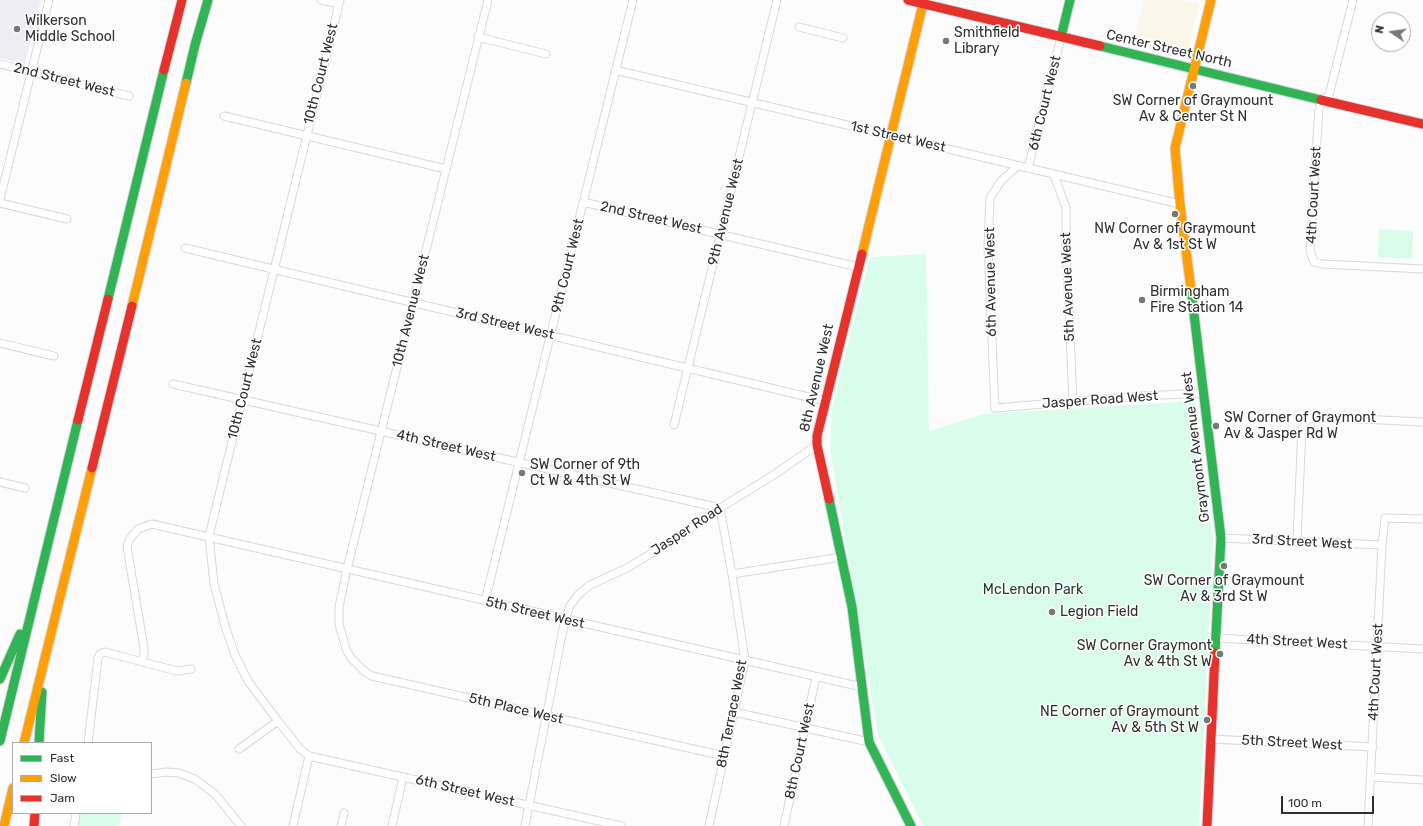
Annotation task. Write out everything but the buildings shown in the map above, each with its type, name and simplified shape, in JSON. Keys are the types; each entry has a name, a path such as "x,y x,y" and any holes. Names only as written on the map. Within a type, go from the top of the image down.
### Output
{"main road":[{"path":"0,741 182,0"},
{"path":"24,742 175,132 195,45 208,0"},
{"name":"Center Street North","path":"908,0 924,2 1061,37 1423,124"},
{"path":"1061,37 1070,0"},
{"name":"Graymont Avenue West","path":"1207,826 1221,538 1180,204 1175,148 1211,0"},
{"name":"8th Avenue West","path":"911,826 869,742 852,607 817,446 817,436 924,2"},
{"path":"0,679 18,639 38,586"},
{"path":"39,742 43,664"},
{"path":"4,826 12,792"},
{"path":"34,826 35,814"}],"street":[{"path":"0,199 49,0"},
{"path":"321,0 339,2"},
{"name":"10th Avenue West","path":"339,624 339,607 347,570 488,0"},
{"name":"9th Court West","path":"485,601 633,0"},
{"name":"9th Avenue West","path":"674,425 778,0"},
{"path":"1323,100 1329,95 1353,0"},
{"name":"10th Court West","path":"309,756 300,749 278,722 248,681 235,655 226,629 214,584 209,536 339,2"},
{"path":"798,27 843,38"},
{"name":"6th Court West","path":"1028,168 1061,37"},
{"path":"478,38 546,54"},
{"name":"2nd Street West","path":"0,64 129,96"},
{"name":"1st Street West","path":"616,70 1180,204"},
{"name":"4th Court West","path":"1323,100 1319,108 1310,251 1314,262 1322,264 1423,269"},
{"path":"224,116 446,169"},
{"name":"6th Avenue West","path":"995,408 988,247 990,198 1001,181 1018,166"},
{"name":"5th Avenue West","path":"1054,175 1066,208 1066,246 1073,402"},
{"name":"2nd Street West","path":"583,202 858,267"},
{"path":"0,203 67,219"},
{"name":"3rd Street West","path":"185,248 825,401"},
{"path":"0,343 54,356"},
{"name":"4th Street West","path":"173,384 720,508"},
{"name":"Jasper Road West","path":"995,408 1204,393"},
{"path":"1297,541 1302,429 1306,421 1312,418 1334,418 1423,422"},
{"name":"Jasper Road","path":"565,619 570,606 578,595 590,585 627,568 672,541 720,508 817,446"},
{"path":"0,482 25,488"},
{"name":"8th Terrace West","path":"709,826 745,660 720,508"},
{"name":"4th Court West","path":"1368,826 1382,545 1385,518 1423,519"},
{"name":"5th Street West","path":"141,660 144,656 144,648 127,547 129,540 138,529 152,524 209,536 347,570 862,687"},
{"name":"3rd Street West","path":"1221,538 1382,545"},
{"path":"732,574 842,557"},
{"path":"525,826 565,619"},
{"name":"5th Place West","path":"339,624 346,649 351,658 363,670 372,676 724,756"},
{"name":"4th Street West","path":"1216,638 1423,648"},
{"path":"88,742 98,658 100,654 105,652 141,660 177,671 191,669"},
{"name":"8th Court West","path":"784,826 816,677"},
{"path":"734,712 869,742"},
{"path":"239,749 278,722"},
{"name":"5th Street West","path":"1211,739 1373,747"},
{"path":"293,826 309,756"},
{"name":"6th Street West","path":"309,756 620,826"},
{"path":"152,774 167,772 179,773 195,779 215,794 241,826"},
{"path":"392,826 403,777"},
{"path":"1371,777 1423,780"},
{"path":"341,826 344,813"},
{"path":"74,826 76,814"}],"shaded area":[{"name":"Wilkerson Middle School","path":"0,0 41,0 25,64 0,58"},
{"path":"1144,0 1181,0 1199,4 1186,56 1133,43"}],"green space":[{"path":"1379,229 1413,231 1412,259 1378,257"},
{"name":"McLendon Park","path":"926,254 929,431 985,414 1195,401 1213,541 1199,826 923,826 878,735 830,449 832,408 870,257"},
{"path":"80,814 122,814 119,826 78,826"}],"traffic: fast":[{"path":"186,83 208,0"},
{"path":"1061,37 1070,0"},
{"path":"1100,46 1321,100"},
{"path":"108,299 164,70"},
{"path":"1191,289 1221,538 1215,653"},
{"path":"0,741 78,420"},
{"path":"829,499 852,607 869,742 911,826"},
{"path":"0,679 20,634"},
{"path":"39,742 42,692"}],"traffic: slow":[{"path":"862,254 924,0"},
{"path":"1191,289 1180,204 1175,148 1211,0"},
{"path":"132,306 186,83"},
{"path":"24,742 92,468"},
{"path":"4,826 12,792"}],"traffic: jam":[{"path":"164,70 182,0"},
{"path":"908,0 1100,46"},
{"path":"1321,100 1423,124"},
{"path":"829,499 817,445 817,436 862,254"},
{"path":"78,420 108,299"},
{"path":"92,468 132,306"},
{"path":"1207,826 1215,653"},
{"path":"34,826 35,814"}],"place":[{"name":"Wilkerson Middle School","path":"17,29"},
{"name":"Smithfield Library","path":"946,41"},
{"name":"SW Corner of Graymount Av & Center St N","path":"1193,86"},
{"name":"NW Corner of Graymount Av & 1st St W","path":"1175,214"},
{"name":"Birmingham Fire Station 14","path":"1142,300"},
{"name":"SW Corner of Graymont Av & Jasper Rd W","path":"1216,426"},
{"name":"SW Corner of 9th Ct W & 4th St W","path":"522,473"},
{"name":"SW Corner of Graymount Av & 3rd St W","path":"1224,566"},
{"name":"Legion Field","path":"1052,612"},
{"name":"SW Corner Graymont Av & 4th St W","path":"1220,654"},
{"name":"NE Corner of Graymount Av & 5th St W","path":"1207,720"}]}
